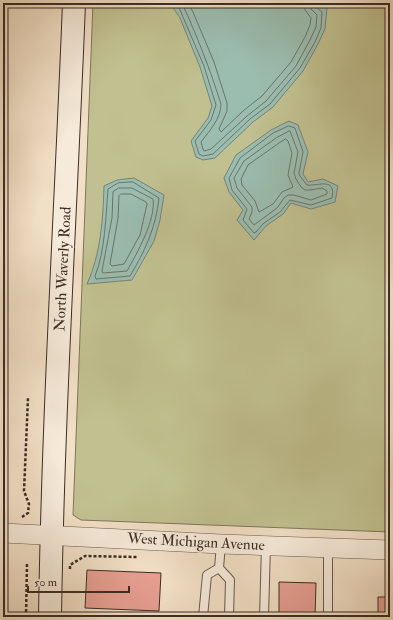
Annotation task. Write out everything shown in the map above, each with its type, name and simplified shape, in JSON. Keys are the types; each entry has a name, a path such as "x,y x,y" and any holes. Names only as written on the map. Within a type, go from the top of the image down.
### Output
{"main road":[{"name":"North Waverly Road","path":"50,617 57,386 74,3"}],"street":[{"name":"West Michigan Avenue","path":"3,533 221,544 390,550"}],"lane":[{"path":"221,544 219,568 230,580 228,617"},
{"path":"264,617 266,545"},
{"path":"328,548 328,617"},
{"path":"203,617 207,575 219,568"}],"path":[{"path":"16,517 23,517 28,513 29,504 24,491 28,398"},
{"path":"26,617 27,563"}],"shaded area":[{"path":"93,3 390,3 390,532 81,520 73,515"}],"water":[{"path":"173,3 315,3 327,8 325,29 303,71 273,107 253,122 215,158 203,160 196,157 191,141 208,118 212,106 200,67 180,18 172,6"},
{"path":"289,121 298,125 308,152 303,174 308,182 323,179 338,186 335,202 311,209 291,203 283,214 266,226 254,240 237,220 243,210 229,192 224,178 236,155 271,130"},
{"path":"134,178 164,195 160,220 154,241 132,280 87,284 92,272 98,248 102,223 104,186 117,180"}],"building":[{"path":"87,570 161,573 159,611 85,608"},
{"path":"279,582 316,583 315,617 279,617"},
{"path":"378,597 390,597 390,617 378,617"}]}
